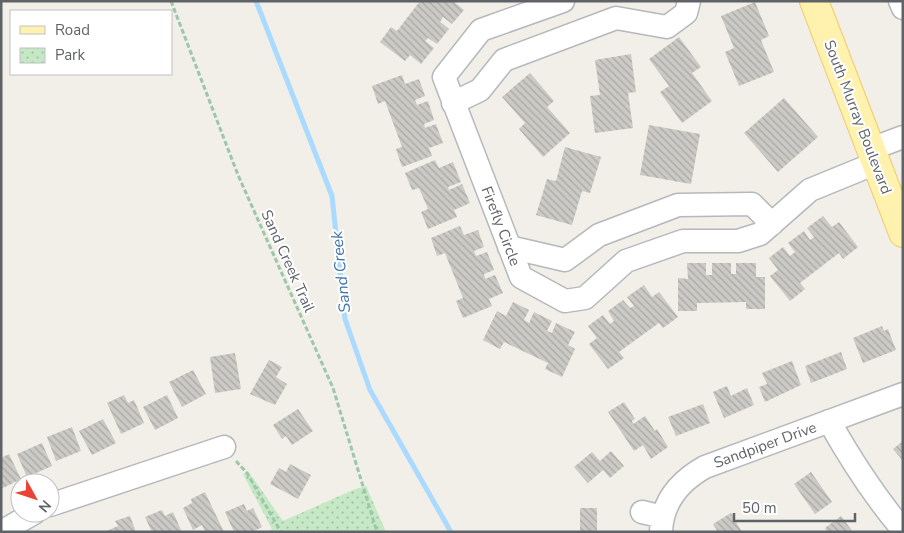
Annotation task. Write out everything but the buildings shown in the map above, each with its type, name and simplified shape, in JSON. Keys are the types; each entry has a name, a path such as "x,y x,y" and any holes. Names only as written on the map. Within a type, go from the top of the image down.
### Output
{"main road":[{"name":"South Murray Boulevard","path":"814,1 903,233"}],"street":[{"name":"Firefly Circle","path":"563,1 481,30 444,77 521,277 565,301 585,298 626,260 683,241 738,241 760,234 810,190 903,138"},
{"path":"454,103 480,90 504,60 616,18 667,27 686,13 689,1"},
{"path":"900,1 903,8"},
{"path":"509,246 565,260 599,235 678,205 752,204 772,224"},
{"name":"Sandpiper Drive","path":"655,520 681,484 692,474 705,467 903,394"},
{"path":"829,421 873,493 903,530"},
{"path":"60,503 224,447"},
{"path":"1,532 17,523"}],"path":[{"name":"Sand Creek Trail","path":"171,1 238,175 333,388 377,532"},
{"path":"224,447 247,473 281,532"}],"green space":[{"path":"248,471 283,521 366,486 386,532 267,532 272,529 243,474"}],"waterway":[{"name":"Sand Creek","path":"256,1 332,196 345,319 370,390 451,532"}]}
